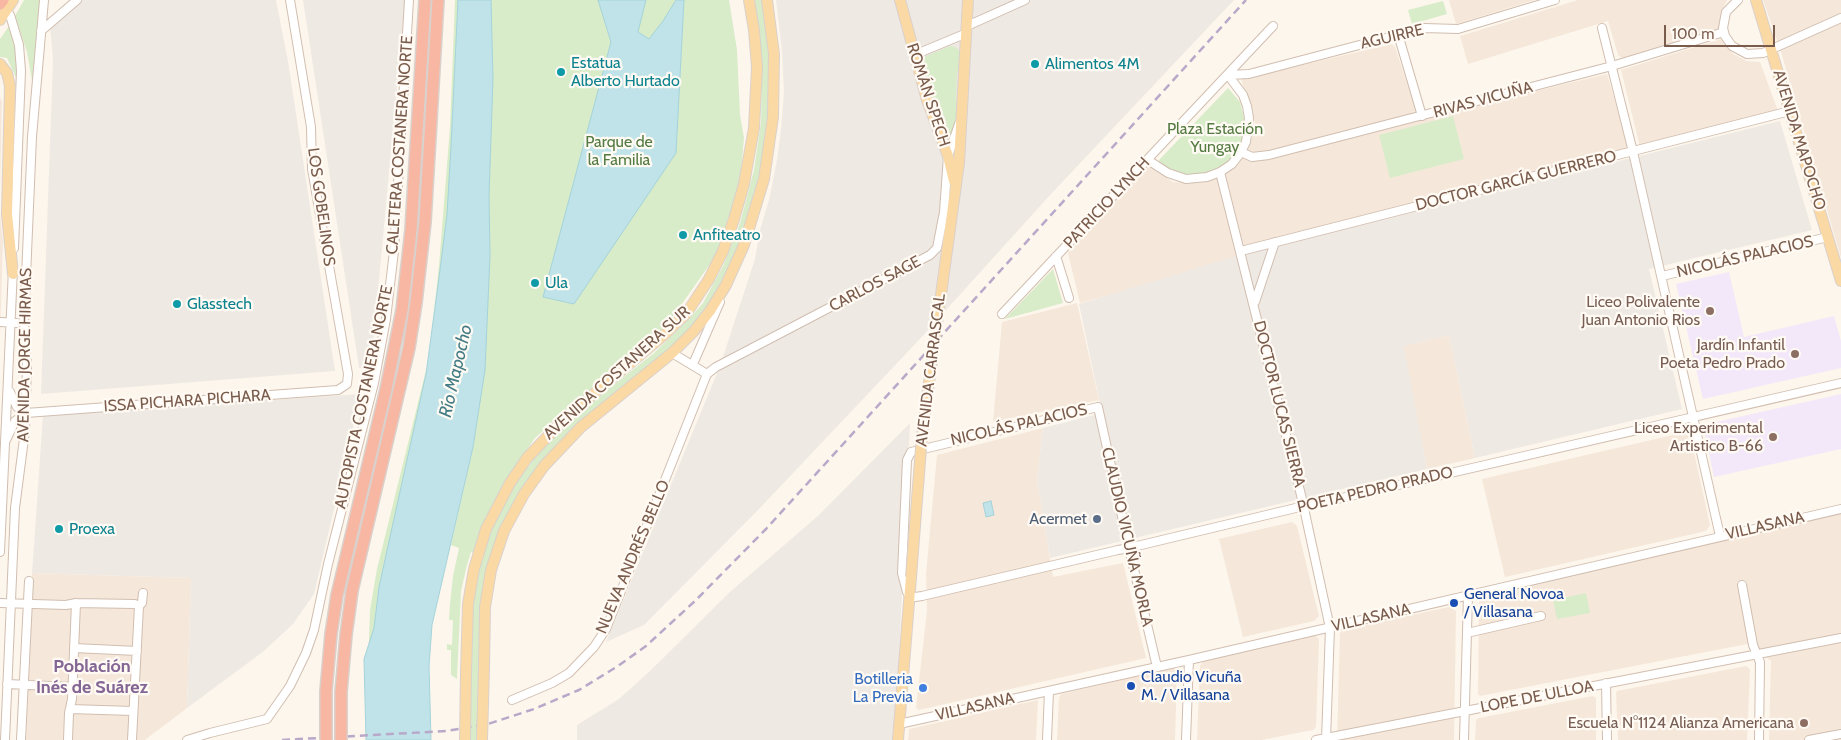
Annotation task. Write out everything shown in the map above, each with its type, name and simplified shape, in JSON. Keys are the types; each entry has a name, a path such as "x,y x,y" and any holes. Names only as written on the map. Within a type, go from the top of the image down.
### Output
{"highway":[{"path":"0,4 3,0"},
{"name":"AUTOPISTA COSTANERA NORTE","path":"326,740 326,691 331,634 338,595 386,389 402,310 410,237 425,0"},
{"name":"AUTOPISTA COSTANERA NORTE","path":"341,740 341,692 346,635 354,584 407,356 416,303 425,222 438,0"}],"main road":[{"path":"0,20 13,0"},
{"name":"AVENIDA COSTANERA SUR","path":"465,740 468,604 474,569 486,528 510,483 527,458 566,417 664,335 680,319 702,292 723,251 744,184 754,128 757,68 750,0"},
{"name":"AVENIDA COSTANERA SUR","path":"482,740 485,607 491,570 504,531 524,494 544,466 581,427 672,353 704,320 726,285 744,244 764,179 771,140 774,79 772,34 767,0"},
{"name":"ROMÁN SPECH","path":"900,0 927,100 940,136 953,149 955,190"},
{"name":"AVENIDA CARRASCAL","path":"898,740 926,398 955,190 953,149 963,115 968,0"},
{"name":"AVENIDA MAPOCHO","path":"1756,0 1841,281"},
{"path":"0,64 7,73 10,86 7,214 13,274"}],"street":[{"name":"AVENIDA JORGE HIRMAS","path":"5,740 15,508 24,447 26,413 27,366 24,323 32,137 44,0"},
{"path":"41,31 77,0"},
{"name":"LOS GOBELINOS","path":"290,0 311,128 312,169 348,374 347,384"},
{"name":"CALETERA COSTANERA NORTE","path":"187,740 210,732 266,719 279,703 293,680 306,653 314,630 386,319 394,252 409,0"},
{"path":"914,55 1025,0"},
{"name":"AGUIRRE","path":"1228,75 1249,74 1424,28 1458,29 1556,0"},
{"path":"1738,0 1726,12 1723,24 1724,32 1732,46 1742,53 1756,55 1841,18"},
{"name":"AVENIDA JORGE HIRMAS","path":"0,552 12,323 21,71 19,45 10,16"},
{"name":"PATRICIO LYNCH","path":"1002,314 1274,26"},
{"path":"1602,28 1662,276 1720,536"},
{"name":"RIVAS VICUÑA","path":"1241,152 1252,157 1262,157 1612,66 1724,32"},
{"path":"1398,34 1422,116"},
{"path":"1148,160 1168,173 1186,179 1207,177 1220,172 1232,164 1241,152 1249,130 1249,112 1243,95 1228,75"},
{"name":"DOCTOR GARCÍA GUERRERO","path":"1241,251 1790,112"},
{"name":"CARLOS SAGE","path":"707,374 716,367 933,252 938,243 953,149"},
{"name":"DOCTOR LUCAS SIERRA","path":"1220,172 1304,506 1330,628 1326,739"},
{"name":"NICOLÁS PALACIOS","path":"1662,276 1828,237"},
{"name":"DOCTOR LUCAS SIERRA","path":"1254,304 1275,242"},
{"path":"1056,256 1069,298"},
{"path":"693,364 726,285"},
{"path":"0,322 24,323"},
{"path":"672,353 707,374"},
{"name":"NUEVA ANDRÉS BELLO","path":"512,700 552,683 569,672 587,656 606,629 707,374"},
{"name":"POETA PEDRO PRADO","path":"910,597 922,596 1841,383"},
{"name":"ISSA PICHARA PICHARA","path":"26,413 338,390 347,384"},
{"path":"9,388 15,405 19,410 26,413"},
{"name":"NICOLÁS PALACIOS","path":"910,597 905,588 902,573 907,460 910,452 1098,406"},
{"name":"CLAUDIO VICUÑA MORLA","path":"1098,406 1157,667"},
{"path":"6,440 15,421 26,413"},
{"name":"VILLASANA","path":"899,724 1330,628 1841,509"},
{"path":"1,526 14,535"},
{"path":"21,740 22,685 29,581"},
{"path":"1742,586 1752,645 1760,666 1759,740"},
{"path":"132,740 139,606 142,602 143,593"},
{"path":"1464,740 1468,596"},
{"path":"0,603 66,605 76,603 135,604 139,606"},
{"path":"68,740 76,603"},
{"path":"1467,633 1541,616"},
{"name":"LOPE DE ULLOA","path":"1316,740 1841,638"},
{"path":"74,648 137,651"},
{"path":"1186,740 1188,660"},
{"path":"1606,683 1607,740"},
{"path":"7,684 72,687"},
{"path":"1046,740 1049,691"},
{"path":"70,709 133,711"},
{"path":"1808,740 1841,734"}],"shaded area":[{"path":"80,0 276,0 288,61 335,371 41,394 53,60 50,25"},
{"path":"303,0 405,0 371,367 359,368"},
{"path":"776,0 1234,0 1051,194 918,341 759,509 644,625 606,642 720,366 755,259 777,160 784,92"},
{"path":"1449,0 1535,0 1456,24"},
{"path":"1578,0 1727,0 1722,10 1719,30 1622,58 1618,55 1608,21 1468,64 1460,36"},
{"path":"1763,0 1841,0 1841,258 1781,52"},
{"path":"1721,39 1733,54 1747,61 1760,62 1778,111 1640,147 1621,70"},
{"path":"1392,44 1395,47 1419,119 1607,74 1629,149 1080,303 1068,253 1148,166 1173,182 1200,183 1229,171 1250,146 1255,123 1242,79"},
{"path":"0,97 2,102 0,192"},
{"path":"1780,121 1812,230 1649,269 1682,409 1475,458 1449,335 1404,346 1427,469 1050,558 1037,479 1043,428 1102,413 1079,304 1233,257"},
{"path":"0,212 3,242 0,337"},
{"path":"1729,272 1744,337 1834,316 1841,341 1841,368 1703,399 1676,284"},
{"path":"1077,303 1099,400 993,422 1002,322"},
{"path":"1449,335 1475,458 1427,469 1403,346"},
{"path":"361,394 314,594 293,624 264,651 187,708 191,578 32,573 43,415"},
{"name":"Liceo Experimental Artistico B-66","path":"1841,394 1841,449 1714,477 1703,425"},
{"path":"910,423 895,740 577,740 577,725 619,699 651,670 731,591 819,515"},
{"path":"1043,428 1037,479 1053,577 1123,563 1146,658 919,710 916,708 927,610 926,574 937,455"},
{"path":"1686,432 1690,434 1710,525 1706,531 1505,577 1482,479"},
{"path":"1841,514 1841,740 1769,740 1771,661 1747,644 1480,696 1478,694 1479,602 1481,598"},
{"path":"1292,522 1297,526 1319,616 1314,621 1243,637 1219,539"},
{"path":"32,573 191,578 187,708 145,740 26,740"},
{"path":"1449,607 1456,611 1454,740 1337,740 1340,633 1342,630"},
{"path":"1314,634 1319,639 1316,727 1313,730 1262,740 1197,740 1200,666 1203,661"},
{"path":"1746,666 1750,669 1747,740 1618,740 1617,691"},
{"path":"1173,668 1177,672 1175,740 1057,740 1059,698 1061,694"},
{"path":"1593,696 1596,698 1596,740 1475,740 1476,720 1479,718"},
{"path":"1038,700 1036,740 908,740 909,729"}],"green space":[{"path":"24,0 41,0 33,86 27,52 15,16"},
{"name":"Parque de la Familia","path":"455,0 729,0 737,50 740,115 744,138 740,183 715,257 667,325 654,339 578,399 535,438 507,479 488,516 475,553 471,552 467,565 461,591 457,679 451,675 451,650 447,650 447,644 452,645 453,620 449,620 450,604 459,548 451,545 473,447 485,356 369,740 367,698 370,610 377,569 429,358 439,266 450,127"},
{"path":"754,0 765,0 772,63 765,168 732,269 696,326 535,471 513,504 499,532 482,590 479,740 469,740 469,671 474,584 483,552 499,509 512,487 549,440 587,406 654,353 703,303 723,266 740,223 754,170 761,122 762,68"},
{"path":"1443,1 1447,14 1412,24 1408,10"},
{"path":"9,26 16,53 17,80 7,58 0,57 0,39"},
{"path":"950,46 956,47 962,54 962,70 957,73 956,99 960,103 952,133 950,134 938,123 921,61 924,57"},
{"name":"Plaza Estación Yungay","path":"1228,88 1240,102 1245,121 1243,139 1228,163 1211,173 1187,176 1172,171 1160,164 1159,160"},
{"path":"1453,116 1464,159 1390,178 1379,135"},
{"path":"1053,269 1063,303 1005,319"},
{"path":"1586,593 1590,613 1557,619 1553,600"}],"water":[{"name":"Río Mapocho","path":"458,0 491,0 493,78 489,196 490,256 485,370 473,447 432,625 429,666 431,740 366,740 364,659 374,628 379,587 426,374 447,214"},
{"path":"598,0 646,0 638,32 649,39 676,0 684,0 676,153 574,304 543,297 611,42"},
{"path":"991,501 994,515 986,517 983,503"}],"railway":[{"path":"282,740 446,731 488,724 534,709 579,690 646,646 695,601 766,529 1246,0"}],"place":[{"name":"Alimentos 4M","path":"1035,64"},
{"name":"Estatua Alberto Hurtado","path":"561,72"},
{"name":"Anfiteatro","path":"683,235"},
{"name":"Ula","path":"535,283"},
{"name":"Glasstech","path":"177,304"},
{"name":"Liceo Polivalente Juan Antonio Rios","path":"1710,311"},
{"name":"Jardín Infantil Poeta Pedro Prado","path":"1795,354"},
{"name":"Liceo Experimental Artistico B-66","path":"1773,437"},
{"name":"Acermet","path":"1097,519"},
{"name":"Proexa","path":"59,529"},
{"name":"General Novoa / Villasana","path":"1454,603"},
{"name":"Claudio Vicuña M. / Villasana","path":"1131,686"},
{"name":"Botilleria La Previa","path":"923,688"},
{"name":"Escuela N°1124 Alianza Americana","path":"1804,723"}],"district":[{"name":"Población Inés de Suárez","path":"92,678"}]}
